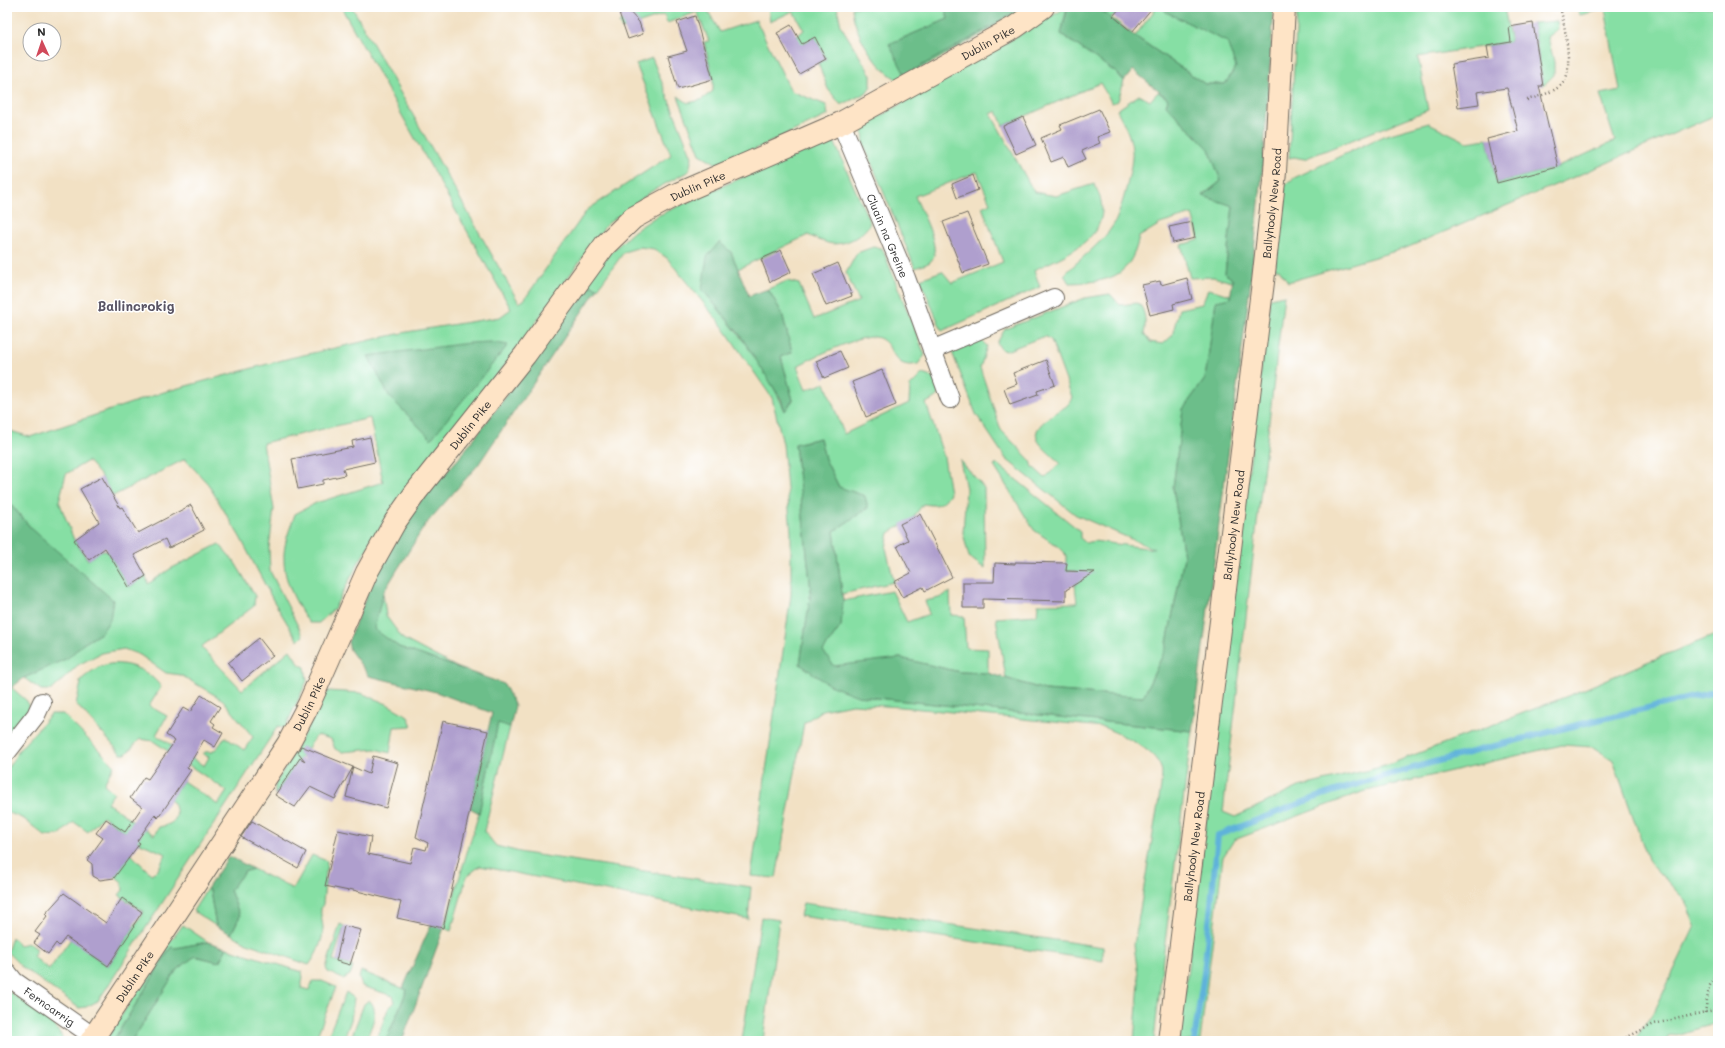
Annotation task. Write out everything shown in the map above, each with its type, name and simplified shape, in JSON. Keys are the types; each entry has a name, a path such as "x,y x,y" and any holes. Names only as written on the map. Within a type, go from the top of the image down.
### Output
{"street":[{"name":"Dublin Pike","path":"92,1039 288,744 309,704 367,572 395,522 416,492 521,360 605,245 633,218 675,195 841,123 1015,27 1043,7"},
{"name":"Ballyhooly New Road","path":"1169,1041 1265,266 1275,172 1284,7"},
{"name":"Cluain na Greine","path":"841,123 906,278 950,399"},
{"path":"932,350 1054,298"},
{"path":"7,752 36,715 42,702"},
{"name":"Ferncarrig","path":"7,972 14,981 92,1039"}],"path":[{"path":"1527,100 1552,91 1565,80 1568,63 1560,8 1569,7"},
{"path":"1712,7 1718,8"},
{"path":"1705,1013 1709,987 1718,971"},
{"path":"1619,1041 1654,1024 1718,1009"}],"green space":[{"path":"341,7 352,7 519,303 524,300 587,210 671,155 636,64 652,58 692,157 689,171 652,191 606,225 487,390 440,443 395,504 360,560 334,609 319,623 309,623 292,593 286,577 284,554 286,542 295,514 316,503 383,482 370,418 263,443 274,509 269,548 270,571 303,636 298,641 273,600 240,537 208,484 185,459 113,496 102,477 88,461 66,474 59,501 74,540 88,560 102,550 108,552 129,587 146,576 148,584 170,569 219,544 234,561 255,596 254,606 201,647 242,690 290,650 300,665 305,667 307,681 285,728 278,726 98,1001 86,1007 79,1008 22,967 7,952 12,937 19,945 29,943 37,949 33,956 49,970 77,930 89,953 108,966 144,912 119,895 123,890 122,882 115,876 131,854 151,874 158,870 166,854 140,843 103,816 88,832 74,822 59,835 45,836 24,819 7,812 7,769 20,749 51,714 63,714 114,765 104,784 114,793 107,803 154,835 159,827 169,824 175,820 176,808 174,803 170,800 183,781 218,805 227,791 153,741 140,739 126,754 121,754 76,704 81,683 79,681 92,671 105,665 123,664 132,666 148,674 155,680 161,687 149,706 167,716 156,735 204,766 209,757 203,754 205,752 212,752 218,747 225,737 244,750 253,737 223,700 181,675 166,673 140,655 124,649 101,653 78,665 52,690 41,690 24,678 67,658 83,644 101,633 31,528 7,500 7,430 30,437 164,392 290,358 407,332 500,317 511,309"},
{"path":"635,7 720,7 708,11 720,32 756,20 791,91 826,105 828,115 749,152 717,164 700,154 678,96 688,103 701,100 713,91 713,79 704,42 709,41 697,12 667,23 664,15 622,29 619,23"},
{"path":"768,7 837,7 841,26 871,75 871,86 866,93 841,105 828,89 818,63 826,59 815,38 801,44 797,36 804,30 793,11 770,22"},
{"path":"945,7 948,19 889,44 913,71 977,35 1022,7 1029,7 900,81 883,69 868,50 857,29 852,8"},
{"path":"945,7 1022,7 977,35 905,75 889,44 948,19"},
{"path":"1067,7 1061,34 1118,74 1124,81 1118,101 1112,103 1100,83 1003,126 997,111 991,114 1034,192 1056,196 1094,184 1101,201 1102,216 1097,228 1088,239 1076,248 1034,270 1040,287 942,331 920,279 942,271 952,283 1003,262 982,207 990,203 977,172 915,196 930,230 933,240 934,256 927,264 915,268 864,145 863,132 865,125"},
{"path":"1068,7 1097,7 1139,39 1205,84 1225,84 1236,67 1227,42 1166,12 1163,7 1274,8 1263,165 1251,279 1192,731 858,696 829,685 800,664 811,591 795,444 820,438 825,459 839,487 865,496 868,508 834,531 843,601 841,626 823,651 834,666 900,658 960,672 988,673 1045,690 1143,697 1166,648 1184,557 1173,488 1183,409 1205,379 1216,301 1230,298 1233,279 1225,274 1233,206 1203,196 1221,181 1209,149 1166,105 1168,99 1133,70 1124,81 1118,74 1061,34"},
{"path":"1097,7 1121,7 1111,18"},
{"path":"1157,7 1163,7 1166,12 1227,41 1236,67 1225,84 1205,84 1135,36"},
{"path":"1316,7 1504,7 1511,42 1418,57 1428,110 1304,159 1294,157 1289,158 1297,13"},
{"path":"1576,7 1718,7 1718,114 1600,166 1406,248 1288,282 1279,269 1275,269 1285,185 1294,178 1383,136 1429,123 1467,142 1487,139 1497,183 1558,167 1615,141 1600,94 1620,90 1605,9 1580,15"},
{"path":"1557,21 1558,29 1548,37 1554,62 1554,75 1543,86 1533,23"},
{"path":"1158,92 1168,99 1166,105 1209,149 1221,181 1203,195 1233,206 1225,273 1233,279 1232,282 1213,277 1190,278 1181,245 1199,240 1192,214 1160,224 1139,237 1130,262 1123,270 1115,275 1106,279 1095,281 1069,283 1064,275 1109,232 1117,218 1123,199 1131,166 1132,150 1128,134 1117,110 1139,95 1150,101"},
{"path":"833,139 870,223 867,228 858,236 846,242 834,244 808,235 738,269 731,252 702,289 737,332 759,363 785,411 793,400 781,357 792,352 782,313 768,289 787,281 799,284 814,319 859,301 846,273 857,253 873,247 882,248 925,355 918,364 909,365 902,363 897,359 882,339 868,337 847,343 797,366 806,390 825,383 844,434 909,403 910,386 922,374 935,378 939,391 938,394 935,398 926,403 944,457 950,493 942,503 936,505 923,504 913,518 889,533 886,548 894,582 842,594 834,531 868,508 839,487 825,459 820,438 795,444 811,591 800,664 858,696 1192,731 1154,1041 1134,1041 1139,983 1134,945 1161,787 1162,770 1152,754 1144,748 1103,727 901,707 852,704 822,710 804,723 776,878 751,876 791,595 791,532 783,444 772,398 723,327 667,258 654,249 640,247 624,252 598,288 586,284 609,254 633,232 655,217 727,184"},
{"path":"719,242 731,252 749,296 768,289 782,313 792,352 781,357 793,400 785,411 781,399 740,335 702,289 707,257"},
{"path":"586,284 598,288 478,465 425,525 383,593 374,629 399,647 504,684 515,706 510,727 498,723 479,813 470,808 492,713 436,692 369,676 350,650 348,642 379,564 421,500 459,458 501,403"},
{"path":"1208,289 1230,295 1230,299 1216,301 1205,379 1183,409 1173,488 1184,557 1166,648 1143,697 1045,690 1006,678 996,618 1037,615 1038,604 1077,603 1075,585 1080,579 1076,571 1066,571 1066,555 1057,546 1034,530 994,466 997,464 1080,531 1080,538 1086,543 1094,541 1154,549 1076,515 1006,459 976,414 952,352 980,339 987,346 980,368 1001,430 1031,461 1033,467 1045,478 1060,463 1040,443 1037,438 1037,432 1046,420 1068,405 1072,397 1051,340 1047,337 1042,337 1006,351 1001,349 997,343 1005,329 1085,298 1110,294 1120,305 1138,303 1143,309 1145,317 1144,334 1150,342 1163,344 1172,336 1179,309 1202,304"},
{"path":"1284,295 1223,812 1235,817 1299,787 1385,766 1573,694 1647,662 1718,634 1718,1023 1668,1037 1666,1041 1634,1041 1656,1008 1695,926 1685,900 1649,862 1613,760 1593,747 1562,745 1362,792 1234,840 1223,857 1200,1041 1179,1041 1270,298"},
{"path":"490,342 508,345 431,439 389,396 368,356 469,343"},
{"path":"960,460 984,488 985,569 969,557 963,533 966,489"},
{"path":"7,500 31,528 113,600 110,620 101,633 83,644 68,658 24,678 7,691"},
{"path":"892,591 907,622 929,614 925,601 939,598 950,592 951,615 964,616 966,648 988,649 988,673 960,672 900,658 834,667 823,651 841,626 843,601"},
{"path":"383,593 386,616 403,639 460,669 399,647 373,629"},
{"path":"12,688 27,701 29,709 7,740 7,691"},
{"path":"328,691 361,693 387,704 408,716 412,726 394,727 390,753 375,749 342,752 335,749 331,739 317,735 275,795 275,785"},
{"path":"498,722 510,727 484,831 496,846 524,853 751,887 748,919 480,866 467,876 451,931 444,928 479,813"},
{"path":"312,855 327,861 323,904 321,910 323,934 319,948 309,965 247,943 231,934 240,916 230,890 244,872 253,869 293,889"},
{"path":"229,856 253,869 244,872 230,890 240,916 231,934 216,926 210,891 207,889"},
{"path":"207,889 210,891 216,926 193,911"},
{"path":"803,903 1103,947 1103,961 800,916"},
{"path":"761,917 779,920 763,1041 742,1041"},
{"path":"340,924 344,926 333,960 353,967 350,975 343,979 328,972 326,968"},
{"path":"183,925 208,942 175,948 171,947 113,1041 105,1041 165,948"},
{"path":"431,925 444,928 402,1041 386,1041 407,990 403,988"},
{"path":"208,942 227,948 219,962 195,956 176,971 132,1041 113,1041 171,947 175,948"},
{"path":"227,948 302,972 303,978 301,988 309,990 313,981 322,981 336,987 315,1041 132,1041 176,971 195,956 219,962"},
{"path":"361,971 407,990 386,1041 376,1041 388,1009 395,1002 393,996 362,986 359,978"},
{"path":"7,990 48,1020 61,1034 63,1041 7,1041"},
{"path":"346,992 354,998 351,1020 343,1041 326,1041"},
{"path":"369,1000 374,1009 374,1020 366,1041 350,1041 364,1004"}],"building":[{"path":"617,7 625,7 639,22 643,34 628,39"},
{"path":"1121,7 1153,7 1132,32 1113,16"},
{"path":"695,16 713,79 678,89 668,56 687,51 677,22"},
{"path":"1533,23 1543,86 1539,86 1558,167 1497,183 1487,139 1518,131 1507,88 1477,92 1479,104 1458,107 1451,64 1489,58 1487,46 1511,42 1509,27"},
{"path":"791,25 802,44 815,37 826,59 799,74 777,33"},
{"path":"1099,109 1110,132 1097,137 1100,143 1082,151 1086,159 1068,167 1064,157 1051,162 1041,138 1062,129 1060,125"},
{"path":"1023,117 1036,145 1016,154 1003,126"},
{"path":"973,175 978,190 957,198 952,184"},
{"path":"967,213 988,264 963,273 943,222"},
{"path":"1192,222 1195,238 1173,243 1169,227"},
{"path":"781,250 791,272 770,282 761,259"},
{"path":"838,263 852,296 826,306 813,274"},
{"path":"1187,278 1192,299 1173,304 1174,309 1150,315 1142,285 1160,281 1161,285"},
{"path":"840,351 848,368 824,378 816,361"},
{"path":"1046,360 1055,385 1037,391 1038,395 1010,405 1004,389 1017,384 1013,373"},
{"path":"882,370 896,405 866,417 852,382"},
{"path":"370,437 375,462 343,469 345,475 323,480 323,484 298,489 292,459 353,447 352,441"},
{"path":"102,477 120,508 122,507 138,533 191,505 204,530 169,548 165,539 134,555 146,576 129,587 105,548 89,560 74,540 99,522 80,489"},
{"path":"920,514 952,577 925,591 923,587 902,597 894,582 911,573 897,546 908,540 900,524"},
{"path":"1015,562 1067,563 1066,571 1095,572 1066,590 1066,601 983,599 983,608 963,608 963,582 994,582 995,563 1015,564"},
{"path":"259,638 273,656 242,681 228,663"},
{"path":"201,695 220,707 211,721 215,724 213,727 223,733 215,747 204,740 187,768 191,770 158,818 155,815 137,841 140,843 114,878 100,880 93,876 92,864 87,860 103,838 96,833 106,819 125,832 142,807 130,798 144,777 148,779 175,741 166,735 183,708 190,712"},
{"path":"443,721 488,731 443,928 397,918 401,902 349,889 349,891 325,886 338,830 371,837 368,854 410,863 414,847 426,850 428,843 416,837"},
{"path":"301,746 353,767 335,799 310,787 295,807 275,795 300,758 305,761 298,752"},
{"path":"373,756 398,763 386,808 346,797 353,767 369,774"},
{"path":"252,821 306,852 298,868 241,837"},
{"path":"64,893 106,923 122,898 142,912 133,926 134,927 108,966 66,937 59,946 56,943 48,954 34,943 40,935 35,932 47,916 45,914"},
{"path":"344,926 361,930 350,965 336,961"}],"waterway":[{"path":"1194,1041 1204,973 1218,835 1320,796 1381,777 1521,739 1710,693 1718,694"}],"district":[{"name":"Ballincrokig","path":"136,305"}]}
